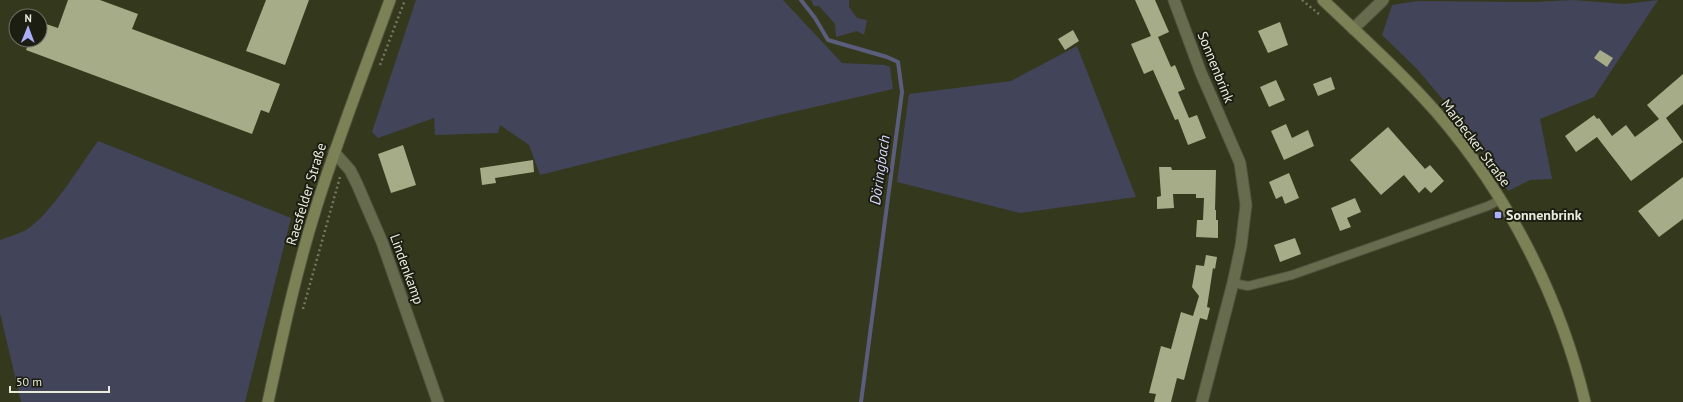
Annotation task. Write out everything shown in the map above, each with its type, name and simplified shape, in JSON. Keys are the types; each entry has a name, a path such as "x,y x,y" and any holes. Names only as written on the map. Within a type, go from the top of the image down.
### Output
{"main road":[{"name":"Raesfelder Straße","path":"268,402 298,271 334,152 390,0"},
{"name":"Marbecker Straße","path":"1323,0 1409,83 1438,114 1464,146 1500,200 1536,264 1578,370 1585,402"}],"street":[{"name":"Sonnenbrink","path":"1174,0 1201,73 1240,163 1246,205 1241,246 1233,283 1202,402"},
{"path":"1353,29 1383,0"},
{"name":"Lindenkamp","path":"334,152 350,170 382,242 438,402"}],"lane":[{"path":"1233,283 1248,286 1292,276 1488,206 1500,200"}],"path":[{"path":"379,68 405,0"},
{"path":"301,313 344,164"}],"shaded area":[{"path":"416,0 783,0 842,63 885,65 890,67 893,89 775,116 540,175 529,145 500,125 498,133 435,135 434,118 378,138 372,132"},
{"path":"811,0 849,0 849,7 857,18 867,20 864,35 857,31 836,37 835,24 819,6 814,6"},
{"path":"1573,0 1625,4 1658,0 1594,97 1540,119 1552,179 1530,180 1508,191 1472,134 1417,69 1382,35 1392,5 1417,1 1534,2"},
{"path":"1077,46 1136,197 1020,213 897,182 909,94 1011,81"},
{"path":"98,141 291,218 245,402 21,402 0,313 0,240 26,230 45,213 65,189"}],"building":[{"path":"68,0 100,0 138,14 132,29 280,84 269,113 261,110 252,134 26,50 27,48 48,48 48,25 58,28"},
{"path":"266,0 309,0 285,65 246,51"},
{"path":"1135,0 1155,0 1169,32 1158,37 1171,67 1175,65 1185,89 1178,92 1189,118 1197,115 1206,138 1188,145 1178,119 1175,120 1153,70 1144,74 1131,44 1151,36"},
{"path":"1280,22 1288,45 1268,53 1258,31"},
{"path":"1073,30 1079,41 1065,50 1058,39"},
{"path":"1600,50 1613,58 1607,67 1594,58"},
{"path":"1683,74 1683,104 1666,118 1683,142 1631,181 1597,137 1576,152 1565,136 1594,115 1597,119 1599,118 1612,136 1626,125 1635,137 1659,119 1647,105"},
{"path":"1331,77 1335,89 1318,96 1313,84"},
{"path":"1276,80 1285,100 1269,107 1260,87"},
{"path":"1286,124 1292,138 1308,130 1314,146 1284,160 1271,131"},
{"path":"1388,127 1425,169 1430,165 1444,181 1431,193 1425,187 1419,193 1404,175 1381,195 1350,160"},
{"path":"403,145 416,185 391,193 378,154"},
{"path":"533,160 534,172 495,178 496,183 482,185 480,168"},
{"path":"1159,167 1171,167 1172,170 1216,170 1215,210 1216,220 1218,220 1218,238 1196,237 1197,220 1203,220 1204,198 1196,198 1196,194 1173,194 1174,208 1157,209 1157,197 1161,196"},
{"path":"1289,173 1299,198 1285,204 1282,196 1276,199 1269,182"},
{"path":"1683,177 1683,219 1659,237 1638,211"},
{"path":"1355,198 1361,212 1347,218 1351,227 1340,231 1331,208"},
{"path":"1295,238 1301,254 1280,262 1274,245"},
{"path":"1206,255 1217,257 1215,269 1213,268 1207,307 1210,308 1207,320 1200,318 1184,380 1177,378 1171,402 1154,402 1156,394 1149,393 1161,346 1171,349 1181,312 1193,316 1199,296 1192,287 1196,265 1204,266"}],"waterway":[{"name":"Döringbach","path":"801,0 815,18 828,40 887,57 898,62 902,92 861,402"}],"place":[{"name":"Sonnenbrink","path":"1498,215"}]}
